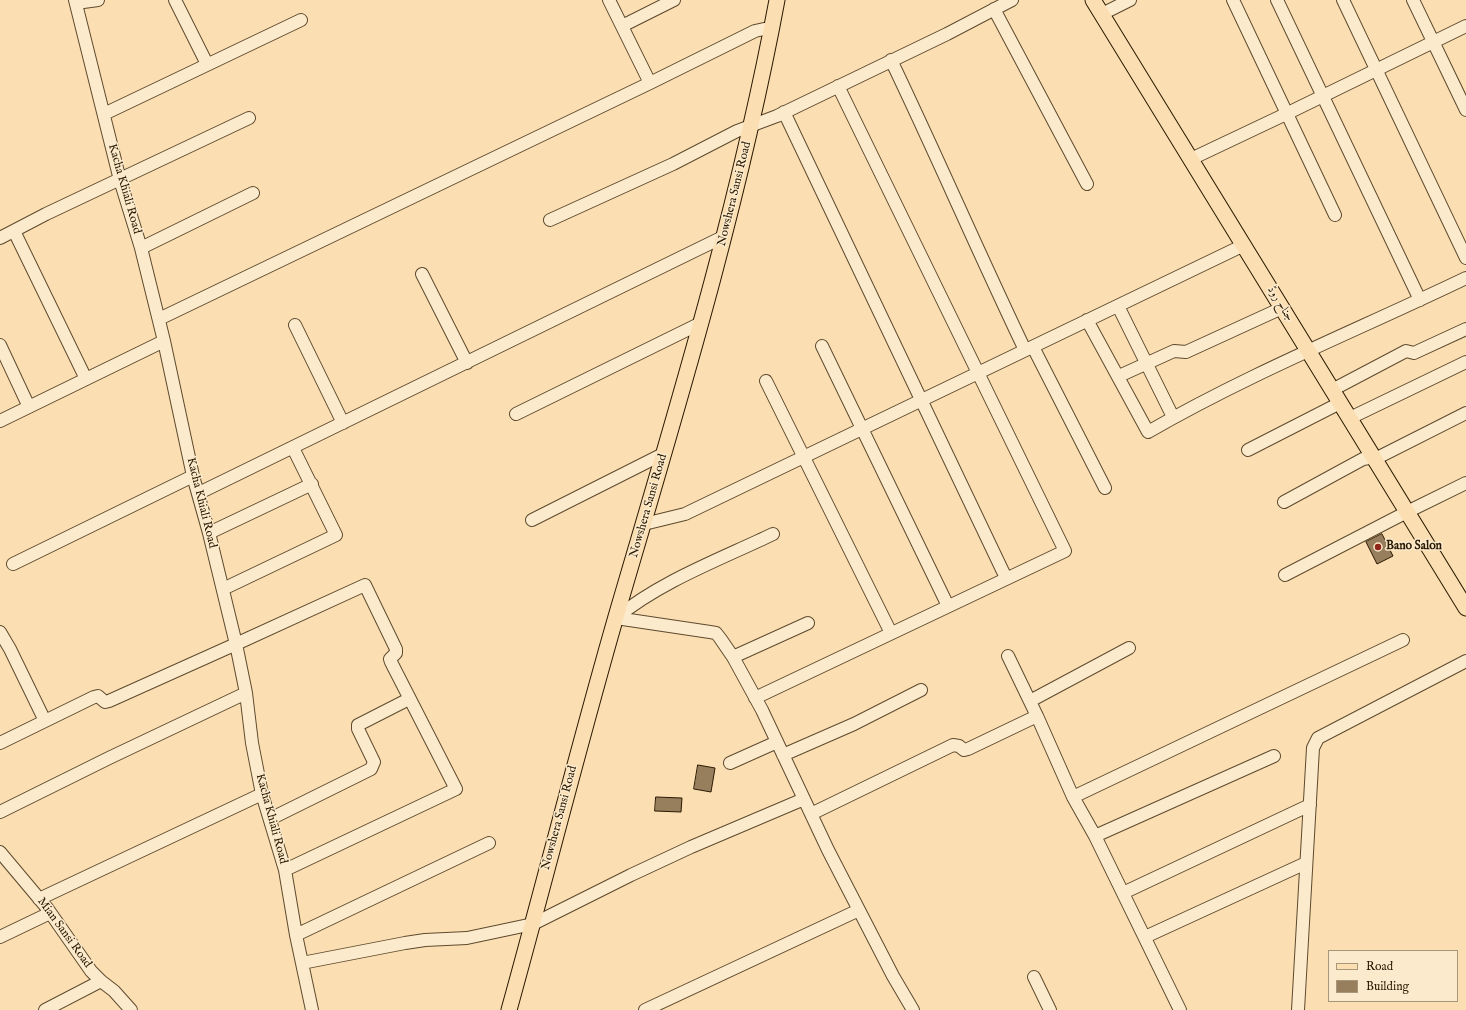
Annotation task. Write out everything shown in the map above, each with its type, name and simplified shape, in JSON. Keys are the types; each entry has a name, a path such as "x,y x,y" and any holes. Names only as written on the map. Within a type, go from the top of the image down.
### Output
{"main road":[{"name":"Nowshera Sansi Road","path":"509,1010 569,783 665,453 725,236 752,125 777,0"},
{"name":"جناح روڈ","path":"1094,0 1466,608"}],"street":[{"path":"76,2 98,0"},
{"path":"175,0 207,64"},
{"path":"609,0 650,83"},
{"path":"622,26 674,0"},
{"path":"550,220 673,164 737,131 784,112 947,34 1012,0"},
{"path":"1102,14 1130,0"},
{"path":"1233,0 1335,215"},
{"path":"1277,0 1420,300"},
{"path":"1343,0 1466,258"},
{"path":"1413,0 1466,110"},
{"name":"Kacha Khiali Road","path":"76,2 120,180 141,248 159,319 194,476 236,644 246,693 252,743 262,794 285,870 296,935 312,1010"},
{"path":"994,9 1088,184"},
{"path":"104,114 301,20"},
{"path":"1191,159 1466,26"},
{"path":"159,319 755,31 772,29"},
{"path":"892,60 949,183 993,284 1105,488"},
{"path":"755,698 1065,550 838,86"},
{"path":"784,112 1006,578"},
{"path":"0,238 249,118"},
{"path":"141,248 253,193"},
{"path":"14,231 86,379"},
{"path":"199,493 294,448 725,236"},
{"path":"644,524 686,514 1244,245"},
{"path":"422,274 467,363"},
{"path":"1088,320 1148,432 1173,417 1309,351 1466,278"},
{"path":"1118,306 1173,417"},
{"path":"1119,376 1174,351 1186,352 1282,308"},
{"path":"516,414 701,323"},
{"path":"295,325 344,423"},
{"path":"1332,390 1406,351 1414,353 1466,329"},
{"path":"0,421 164,341"},
{"path":"0,345 30,407"},
{"path":"822,346 948,606"},
{"path":"1350,418 1466,362"},
{"path":"766,381 891,633"},
{"path":"1248,450 1340,403"},
{"path":"1284,502 1363,460 1369,458 1375,459 1466,413"},
{"path":"223,589 336,535 294,448"},
{"path":"532,520 665,453"},
{"path":"12,564 194,476"},
{"path":"1286,575 1466,483"},
{"path":"209,533 312,484"},
{"path":"616,618 658,590 692,572 773,534"},
{"path":"0,743 94,697 98,696 105,702 109,701 365,585 396,649 396,653 390,659 391,662 456,789 285,870"},
{"path":"616,618 716,633 733,657 762,710 828,850 893,976 913,1010"},
{"path":"733,657 808,623"},
{"path":"0,632 10,649 45,721"},
{"path":"1073,797 1403,640"},
{"path":"1030,701 1129,648"},
{"path":"1008,656 1037,716 1073,797 1095,836 1180,1010"},
{"path":"1298,1010 1313,748 1318,738 1466,662"},
{"path":"783,755 854,724 922,690"},
{"path":"0,812 246,693"},
{"path":"270,819 371,769 374,762 360,733 358,725 409,699"},
{"path":"811,814 953,745 959,746 964,750 968,749 1037,716"},
{"path":"730,763 777,742"},
{"path":"1095,836 1274,756"},
{"path":"39,899 262,794"},
{"path":"302,963 405,943 425,940 467,938 532,924 691,847 804,799"},
{"path":"1123,893 1310,805"},
{"path":"296,935 489,843"},
{"name":"Mian Sansi Road","path":"0,852 4,865 39,899 91,971 114,991 131,1010"},
{"path":"1145,937 1306,863"},
{"path":"645,1010 859,910"},
{"path":"0,938 50,913"},
{"path":"1034,977 1050,1010"},
{"path":"45,1010 101,981"}],"building":[{"name":"Bano Salon","path":"1382,534 1393,556 1377,564 1366,542"},
{"path":"698,765 715,768 711,792 694,789"},
{"path":"656,797 682,798 681,812 655,811"}],"place":[{"name":"Bano Salon","path":"1378,547"}]}
